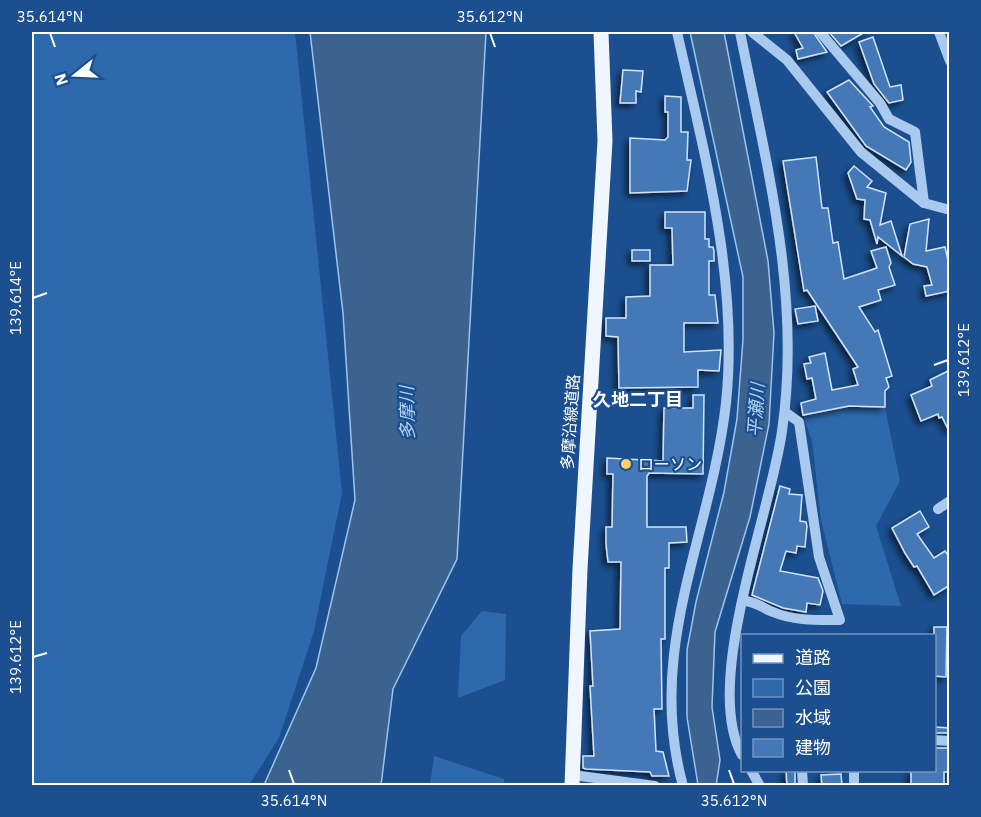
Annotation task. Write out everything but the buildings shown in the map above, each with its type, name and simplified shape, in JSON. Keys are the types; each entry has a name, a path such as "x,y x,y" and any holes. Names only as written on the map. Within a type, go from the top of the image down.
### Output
{"main road":[{"name":"多摩沿線道路","path":"572,781 580,569 605,141 601,32"}],"street":[{"path":"677,32 722,248 728,291 729,332 726,404 711,481 677,621 671,662 672,733 683,786"},
{"path":"740,32 782,248 789,353 785,412 773,481 733,648 731,692 736,743 741,753"},
{"path":"752,32 787,60 861,152 924,202 950,210"},
{"path":"820,32 880,103 889,119 915,132 924,202"},
{"path":"939,32 950,61"},
{"path":"743,601 751,601 772,612 802,619 840,620 819,557 799,422 785,412"},
{"path":"938,509 950,501"},
{"path":"572,781 655,786"},
{"path":"758,784 769,786"}],"green space":[{"path":"32,32 295,32 342,493 314,631 279,738 249,785 32,785"},
{"path":"849,406 885,407 900,481 876,526 901,606 842,604 821,520 812,441 803,415"},
{"path":"482,611 506,614 505,680 458,698 461,636"},
{"path":"434,756 504,779 504,785 430,785"}],"water":[{"name":"多摩川","path":"310,32 486,32 457,559 393,689 381,785 264,785 316,668 355,500 343,313"},
{"name":"平瀬川","path":"690,32 724,32 768,261 774,333 769,424 750,517 715,632 712,707 720,760 716,786 698,785 687,717 687,650 696,602 724,492 737,419 743,339 743,277"}],"place":[{"name":"ローソン","path":"626,464"}],"district":[{"name":"久地二丁目","path":"638,399"}]}
